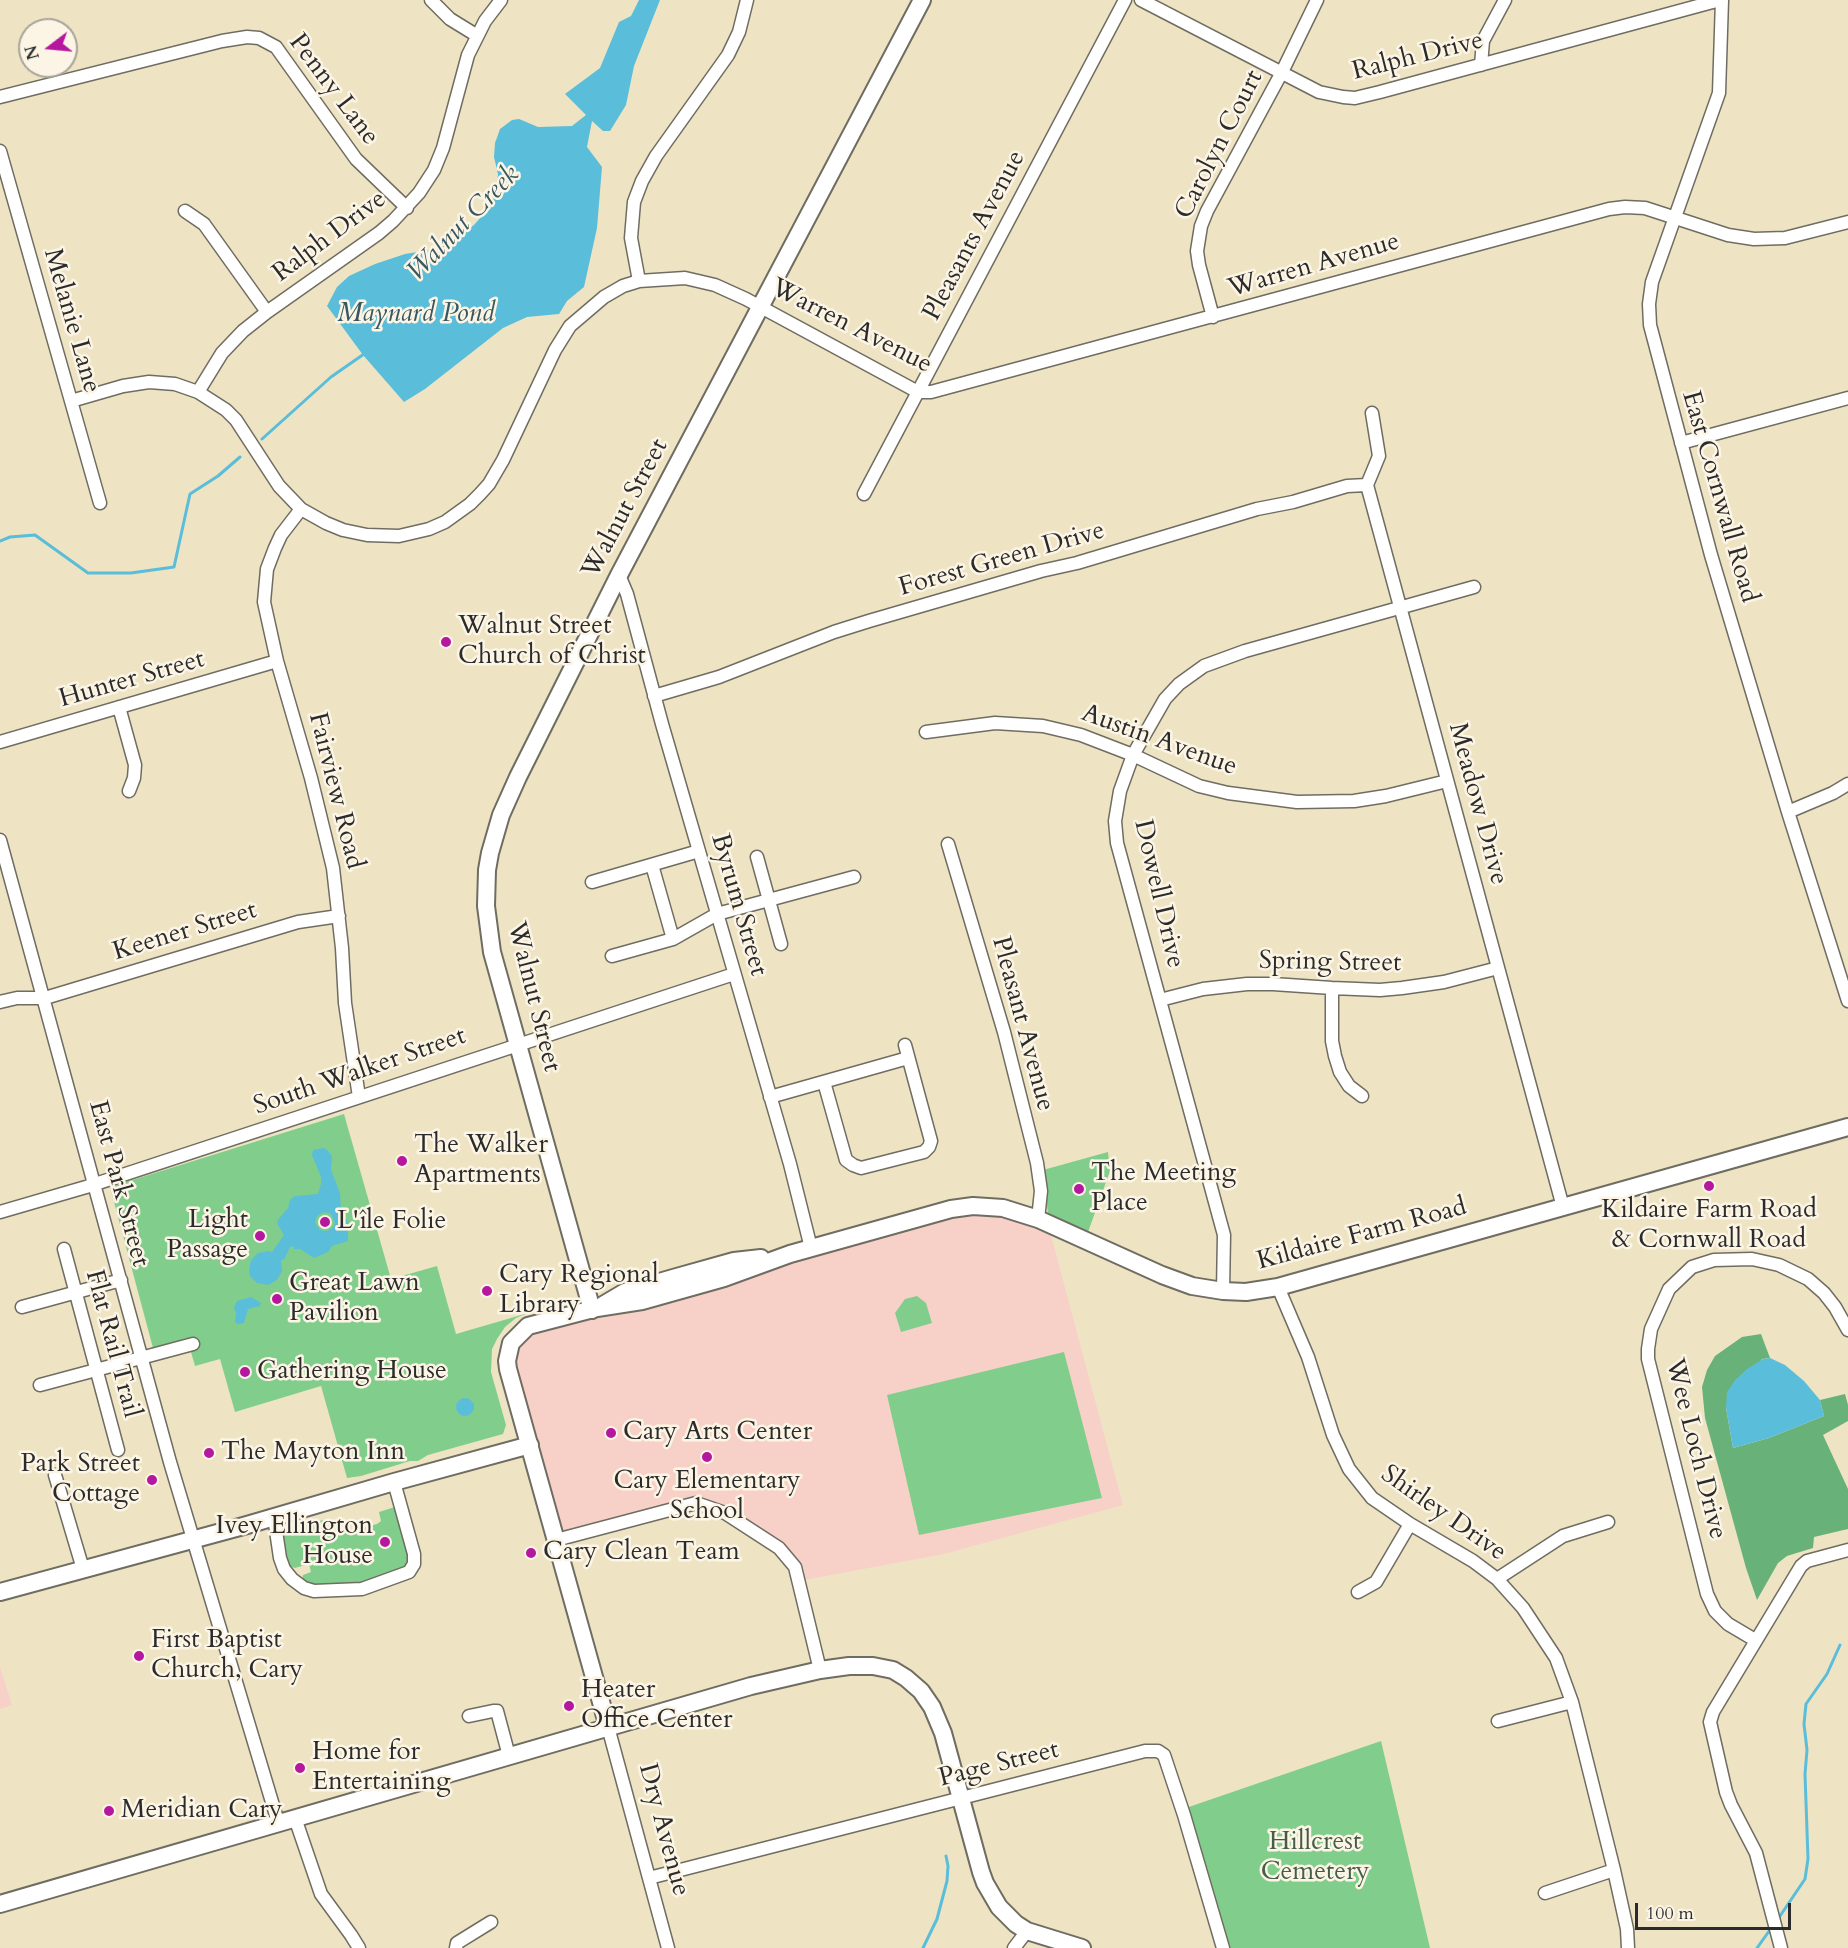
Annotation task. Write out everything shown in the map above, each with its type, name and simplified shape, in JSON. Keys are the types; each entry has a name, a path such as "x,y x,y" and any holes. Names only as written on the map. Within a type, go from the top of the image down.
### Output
{"main road":[{"name":"Walnut Street","path":"594,1309 492,952 487,925 487,870 490,853 499,821 518,777 619,575 922,0"},
{"name":"Kildaire Farm Road","path":"511,1343 528,1326 694,1287 790,1254 951,1209 986,1206 1003,1208 1038,1219 1162,1275 1192,1286 1246,1292 1278,1287 1848,1127"},
{"name":"Dry Avenue","path":"511,1343 507,1361 508,1369 608,1727"},
{"path":"0,1592 530,1444"},
{"path":"0,1904 751,1686 820,1670 873,1665 893,1670 914,1683 931,1705 938,1720 985,1884 999,1907 1008,1917 1027,1930 1082,1948"}],"street":[{"path":"431,0 450,19 476,35"},
{"name":"Ralph Drive","path":"198,392 215,363 232,341 267,312 379,233 407,208 434,170 443,148 468,55 476,35 501,0"},
{"path":"639,281 631,238 634,202 639,187 656,156 728,55 739,32 747,0"},
{"name":"Pleasants Avenue","path":"864,494 1125,0"},
{"name":"Ralph Drive","path":"1141,0 1320,92 1355,98 1721,0"},
{"name":"Carolyn Court","path":"1212,317 1197,251 1201,226 1317,0"},
{"path":"1481,66 1483,41 1505,0"},
{"name":"East Cornwall Road","path":"1721,0 1719,93 1652,282 1649,315 1651,335 1711,555 1788,812 1848,1001"},
{"name":"Penny Lane","path":"0,97 222,40 259,38 276,47 356,159 407,208"},
{"name":"Melanie Lane","path":"0,151 100,503"},
{"name":"Warren Avenue","path":"71,401 123,386 149,382 175,384 198,392 226,410 236,420 279,486 301,509 343,530 367,535 411,534 429,529 458,514 471,504 489,484 503,460 555,350 570,326 604,297 623,286 639,281 672,277 715,285 761,307 918,392 932,392 943,391 1609,209 1645,207 1728,235 1768,240 1799,235 1848,222"},
{"path":"184,211 204,224 267,312"},
{"path":"1681,443 1848,398"},
{"path":"1367,485 1379,456 1372,413"},
{"name":"Meadow Drive","path":"1367,485 1563,1208"},
{"name":"Forest Green Drive","path":"654,696 719,677 834,632 869,621 1257,510 1347,486 1367,485"},
{"name":"Fairview Road","path":"301,509 281,536 270,561 265,579 265,615 333,868 345,1003 359,1097"},
{"name":"Byrum Street","path":"619,575 790,1164 812,1248"},
{"name":"Dowell Drive","path":"1223,1291 1224,1235 1122,864 1115,831 1120,791 1133,755 1165,699 1179,684 1204,666 1245,651 1474,587"},
{"name":"Hunter Street","path":"0,742 277,661"},
{"path":"119,707 135,765 134,778 129,791"},
{"name":"Austin Avenue","path":"926,732 995,723 1043,726 1081,735 1133,755 1199,786 1228,793 1297,802 1354,801 1386,796 1447,781"},
{"path":"1788,812 1833,794 1848,784"},
{"name":"East Park Street","path":"0,840 142,1359 278,1822"},
{"name":"Pleasant Avenue","path":"948,844 1004,1032 1037,1163 1041,1191 1038,1219"},
{"path":"592,882 699,851"},
{"path":"757,857 781,944"},
{"path":"652,865 673,939"},
{"path":"612,956 673,939 717,914 854,877"},
{"name":"Keener Street","path":"0,1002 16,998 45,998 298,922 339,916"},
{"name":"Spring Street","path":"1160,1000 1203,988 1247,984 1380,990 1418,987 1498,968"},
{"name":"South Walker Street","path":"0,1212 94,1184 734,974"},
{"path":"1332,988 1332,1041 1335,1056 1340,1072 1349,1086 1362,1096"},
{"path":"824,1082 846,1160 853,1165 861,1168 924,1152 931,1141 905,1045"},
{"path":"770,1097 908,1058"},
{"name":"Flat Rail Trail","path":"64,1249 118,1450"},
{"name":"Wee Loch Drive","path":"1755,1640 1728,1624 1715,1611 1707,1594 1650,1366 1648,1349 1652,1329 1662,1302 1676,1280 1692,1267 1702,1263 1733,1259 1770,1262 1808,1279 1835,1307 1848,1330"},
{"path":"22,1307 121,1280"},
{"name":"Shirley Drive","path":"1278,1287 1308,1357 1333,1435 1349,1469 1372,1498 1410,1524 1473,1561 1497,1579 1523,1608 1556,1658 1572,1702 1614,1870 1627,1929 1628,1948"},
{"path":"40,1385 193,1344"},
{"path":"55,1475 83,1569"},
{"path":"274,1517 280,1558 284,1569 292,1579 304,1588 314,1591 362,1589 409,1572 414,1564 414,1554 394,1482"},
{"path":"556,1540 696,1503 725,1513 780,1548 795,1567 820,1670"},
{"path":"1497,1579 1563,1536 1608,1522"},
{"path":"1358,1592 1376,1582 1410,1524"},
{"path":"1781,1948 1756,1853 1726,1792 1710,1722 1713,1712 1755,1640 1801,1566 1807,1561 1848,1550"},
{"path":"1498,1721 1572,1702"},
{"path":"469,1716 497,1712 509,1756"},
{"name":"Dry Avenue","path":"608,1727 668,1948"},
{"name":"Page Street","path":"649,1878 1145,1751 1161,1752 1184,1815 1223,1948"},
{"path":"295,1818 321,1894 359,1948"},
{"path":"1545,1893 1614,1870"},
{"path":"456,1948 457,1943 491,1922"},
{"path":"1014,1948 1027,1930"}],"shaded area":[{"path":"973,1206 1048,1224 1123,1505 944,1554 799,1581 791,1562 701,1504 556,1540 508,1369 517,1336"},
{"path":"0,1667 12,1705 0,1709"}],"green space":[{"path":"344,1114 391,1279 437,1266 456,1334 528,1313 516,1318 505,1327 492,1349 491,1372 506,1425 503,1434 428,1455 418,1461 410,1461 347,1478 321,1386 235,1412 220,1359 195,1366 187,1338 153,1348 110,1187"},
{"path":"1108,1152 1110,1171 1088,1232 1048,1215 1043,1170"},
{"path":"917,1296 926,1303 932,1323 901,1332 895,1313 905,1299"},
{"path":"1761,1334 1770,1358 1762,1359 1726,1408 1733,1448 1769,1438 1824,1416 1820,1400 1845,1394 1848,1421 1823,1435 1848,1489 1848,1529 1814,1537 1813,1548 1787,1556 1778,1563 1757,1600 1705,1418 1702,1387 1707,1370 1715,1356 1742,1337"},
{"path":"1064,1352 1102,1498 919,1535 887,1395"},
{"path":"398,1506 412,1557 409,1566 371,1582 310,1586 302,1581 303,1575 311,1572 309,1564 295,1568 287,1565 280,1535 340,1534 377,1524 381,1521 379,1512"},
{"path":"323,1520 327,1532 305,1532 303,1526"},
{"name":"Hillcrest Cemetery","path":"1381,1741 1430,1948 1220,1948 1180,1810"}],"water":[{"name":"Maynard Pond","path":"639,0 660,0 634,66 626,105 610,131 603,131 592,121 587,147 602,167 597,228 584,287 567,301 559,314 527,317 503,328 425,389 404,402 363,355 327,306 337,287 349,276 375,264 405,254 446,245 474,225 489,208 497,185 498,174 494,157 495,143 500,129 512,120 519,119 538,127 572,126 586,115 565,94 600,68 619,22 631,16"},
{"path":"323,1148 332,1156 331,1170 340,1193 341,1210 348,1222 348,1241 332,1246 328,1252 314,1258 300,1249 290,1247 284,1260 281,1261 282,1271 277,1280 268,1285 257,1283 250,1276 251,1260 258,1253 272,1252 284,1235 277,1221 288,1208 290,1200 295,1196 318,1194 321,1177 312,1155 313,1150","holes":["324,1212 331,1214 335,1223 333,1227 327,1231 320,1230 315,1223 317,1216"]},
{"path":"251,1297 261,1303 260,1306 248,1309 244,1323 238,1324 235,1322 234,1308 237,1301"},
{"path":"1770,1358 1785,1365 1804,1381 1820,1400 1824,1416 1769,1438 1733,1448 1726,1408 1727,1392 1735,1380 1747,1369 1763,1359"},
{"path":"461,1398 469,1398 474,1403 472,1414 461,1416 456,1411 456,1403"}],"waterway":[{"name":"Walnut Creek","path":"262,439 331,377 364,354"},
{"name":"Walnut Creek","path":"0,541 10,537 35,535 88,573 131,573 174,567 190,494 218,476 240,457"},
{"path":"1778,1919 1805,1879 1808,1859 1805,1774 1807,1750 1804,1724 1806,1704 1827,1674 1840,1645"},
{"path":"923,1948 937,1919 947,1881 946,1856"},
{"path":"1757,1948 1772,1927"}],"place":[{"name":"Walnut Street Church of Christ","path":"446,642"},
{"name":"The Walker Apartments","path":"402,1161"},
{"name":"Kildaire Farm Road & Cornwall Road","path":"1709,1186"},
{"name":"The Meeting Place","path":"1079,1189"},
{"name":"L'île Folie","path":"325,1222"},
{"name":"Light Passage","path":"260,1236"},
{"name":"Cary Regional Library","path":"487,1291"},
{"name":"Great Lawn Pavilion","path":"277,1299"},
{"name":"Gathering House","path":"245,1372"},
{"name":"Cary Arts Center","path":"611,1433"},
{"name":"The Mayton Inn","path":"209,1453"},
{"name":"Cary Elementary School","path":"707,1457"},
{"name":"Park Street Cottage","path":"152,1480"},
{"name":"Ivey Ellington House","path":"385,1542"},
{"name":"Cary Clean Team","path":"531,1553"},
{"name":"First Baptist Church, Cary","path":"139,1656"},
{"name":"Heater Office Center","path":"569,1706"},
{"name":"Home for Entertaining","path":"300,1768"},
{"name":"Meridian Cary","path":"109,1811"}]}
